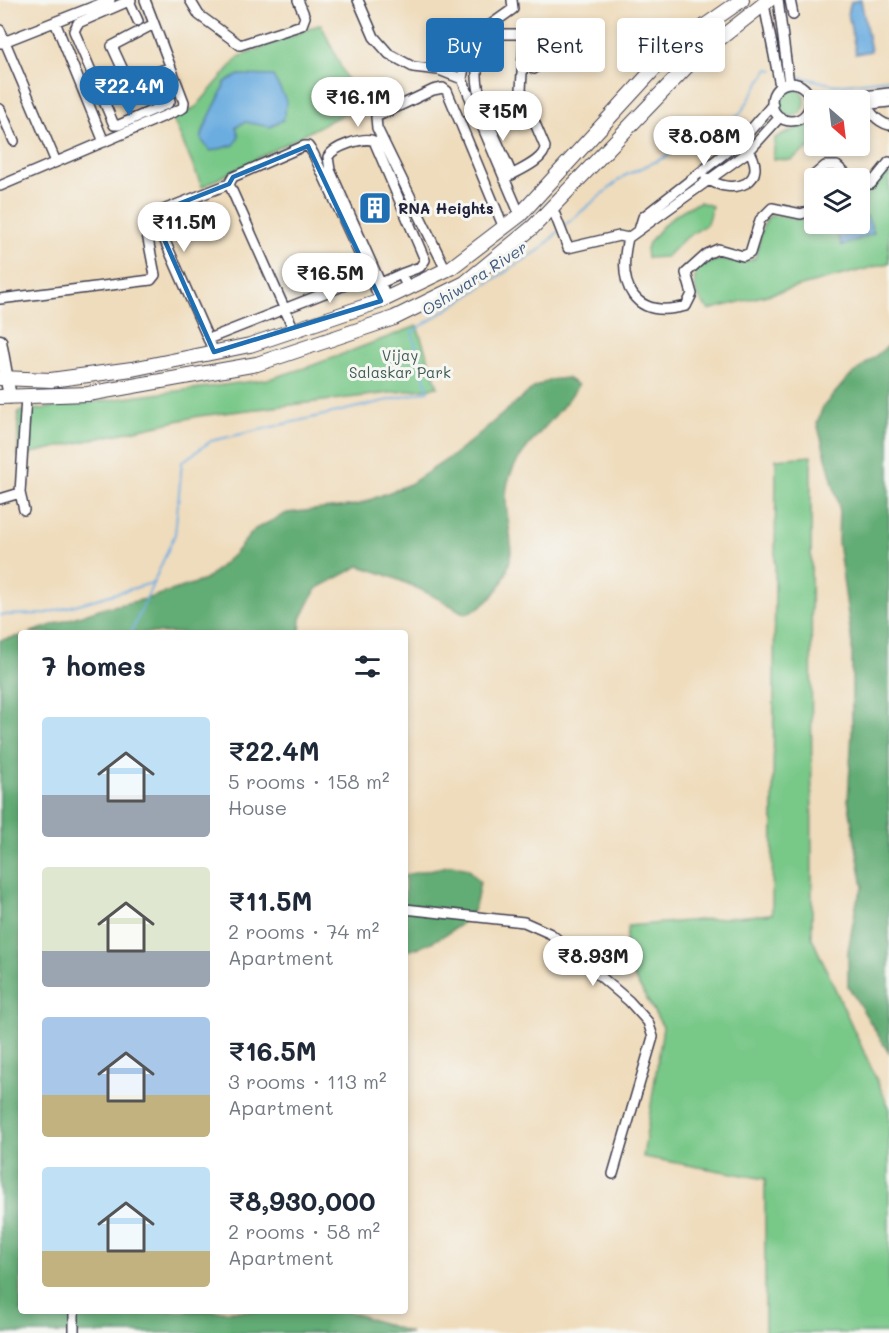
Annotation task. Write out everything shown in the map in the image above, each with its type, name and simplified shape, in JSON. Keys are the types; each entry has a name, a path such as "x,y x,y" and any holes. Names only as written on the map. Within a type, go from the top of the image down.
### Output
{"main road":[{"path":"3,379 51,380 132,369 250,345 384,300 446,270 520,215 653,70 706,25 742,0"},
{"path":"0,341 5,397 26,397 98,392 256,364 394,318 465,283 533,227 695,58 770,1"}],"street":[{"path":"2,42 110,0"},
{"path":"0,186 183,108 184,102 144,0"},
{"path":"190,0 199,15 240,45 302,25 305,16 298,0"},
{"path":"358,0 374,37 389,54 413,67 439,70 462,79"},
{"path":"508,177 462,79 467,50 476,36 509,15 513,9 512,0"},
{"path":"790,0 793,15"},
{"path":"138,21 130,1 78,23 74,28 112,124 119,126 167,105 170,101 163,86"},
{"path":"770,1 784,77"},
{"path":"639,230 643,218 742,140 772,104 773,96 784,77 770,1"},
{"path":"55,22 104,142"},
{"path":"154,24 112,46 129,83 170,66"},
{"path":"0,30 2,42 56,162"},
{"path":"516,34 492,36 480,52 474,76 520,215"},
{"path":"508,177 542,156 546,150 521,90 522,72"},
{"path":"784,77 804,90"},
{"path":"446,270 377,128 376,117 433,90 443,88 447,91 504,228"},
{"path":"870,100 889,93"},
{"path":"870,102 889,102"},
{"path":"772,104 780,117"},
{"path":"0,110 14,141"},
{"path":"870,110 877,119 889,125"},
{"path":"780,117 797,119 804,113"},
{"path":"780,117 749,151 628,238 622,262 625,284 636,300 652,308 668,311 686,306 692,294 686,273 707,254 718,249 743,256 750,253 760,220 772,208 804,213"},
{"path":"381,283 420,267 425,260 374,141 367,139 332,151 328,157 330,170 381,283 384,300"},
{"path":"700,172 708,181 736,187 749,182 755,173 749,151 742,140"},
{"path":"214,352 153,214 229,184 233,177 308,147 368,276 384,300"},
{"path":"870,184 889,162"},
{"path":"823,168 837,166 839,168"},
{"path":"229,184 294,330"},
{"path":"552,207 567,246 571,249 619,236 628,238"},
{"path":"0,299 151,280 155,275 147,234"},
{"path":"401,274 408,288"},
{"path":"208,339 282,307 368,276"},
{"path":"624,276 634,285"},
{"path":"24,510 20,493 26,397"},
{"path":"0,499 20,493"},
{"path":"408,909 524,922 542,930 576,954 629,1001 648,1022 653,1036 613,1174"},
{"path":"74,1314 74,1333"}],"highlighted area":[{"path":"308,146 381,301 214,352 153,214 229,184 233,177"}],"green space":[{"path":"321,24 359,106 202,187 173,119 196,107 239,57"},
{"path":"791,88 801,92 804,97 804,107 801,112 791,116 781,112 777,102 781,92"},
{"path":"804,125 804,151 791,160 773,159 775,138"},
{"path":"889,168 889,263 709,310 701,301 695,287 696,270 715,261 743,262 755,258 763,226 769,216 804,220 804,234 870,234 870,191 881,181"},
{"path":"700,202 712,206 707,224 683,240 666,257 647,258 646,248 662,226 683,210"},
{"name":"Vijay Salaskar Park","path":"417,326 438,387 199,416 18,456 18,412 269,379 311,366"},
{"path":"889,345 889,1053 848,986 848,951 857,901 863,887 848,800 852,732 852,644 838,542 839,506 817,423 823,407 847,379"},
{"path":"567,378 578,385 561,409 529,445 513,469 506,491 511,543 510,561 497,590 491,598 475,610 465,614 414,586 359,566 316,589 301,619 300,630 38,630 99,609 146,599 205,580 234,554 255,529 287,513 357,505 410,484 458,452 532,389 549,380"},
{"path":"811,456 812,938 889,1107 889,1333 765,1333 765,1179 643,1157 663,1027 623,958 628,926 772,914 776,459"},
{"path":"18,637 18,1314 356,1314 411,1333 0,1333 0,640"},
{"path":"452,865 468,869 480,882 473,911 465,920 441,937 408,950 408,874"}],"water":[{"path":"861,0 871,51 856,54 848,13 851,2"},
{"path":"239,75 273,76 287,102 283,120 270,127 245,122 236,127 239,136 234,145 211,151 202,140 204,129 225,82"},
{"path":"870,223 874,233 842,246 837,234 870,234"}],"waterway":[{"name":"Oshiwara River","path":"564,226 624,176 711,136 740,114 768,69 774,70"},
{"name":"Oshiwara River","path":"791,75 836,85 889,79"},
{"name":"Oshiwara River","path":"132,630 175,534 182,462 211,441 428,391 412,332 541,249 558,232"},
{"path":"0,615 44,614 152,583"}],"place":[{"name":"RNA Heights","path":"375,208"}]}
